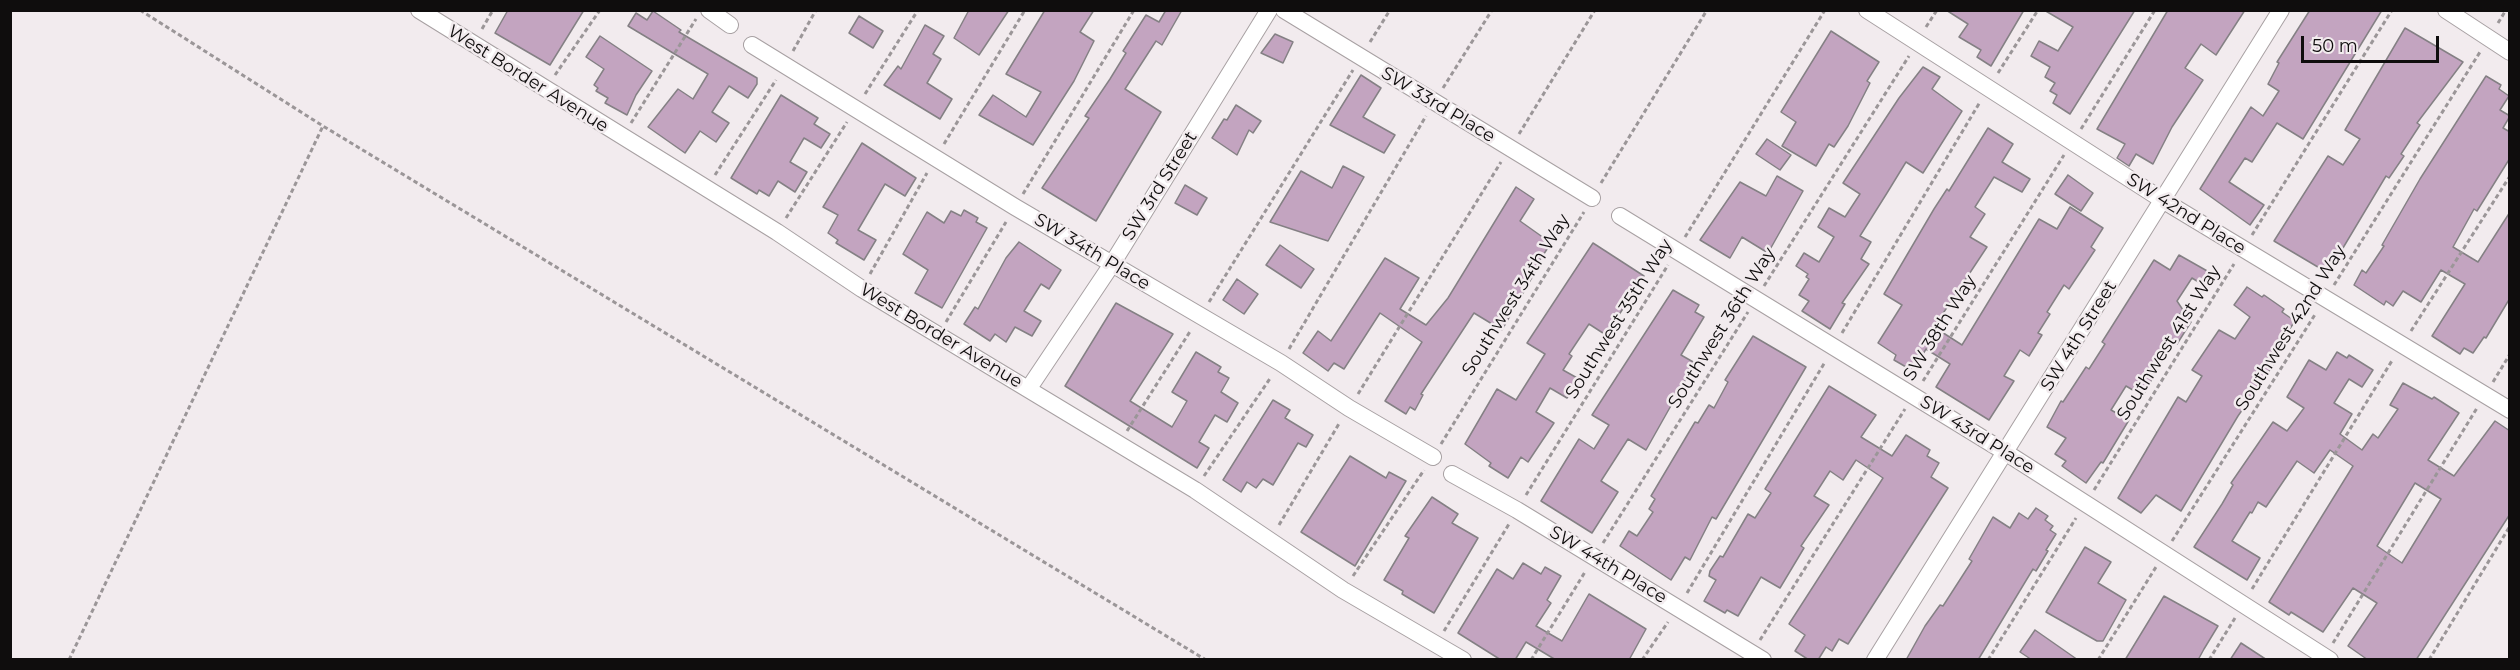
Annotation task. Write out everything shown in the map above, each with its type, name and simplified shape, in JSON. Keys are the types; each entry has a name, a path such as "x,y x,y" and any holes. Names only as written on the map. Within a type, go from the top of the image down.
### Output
{"street":[{"name":"West Border Avenue","path":"418,10 707,188 861,289 1119,442 1270,539 1343,590 1463,660"},
{"path":"709,10 730,25"},
{"name":"SW 3rd Street","path":"1029,388 1112,264 1269,10"},
{"name":"SW 33rd Place","path":"1284,10 1592,198"},
{"name":"SW 42nd Place","path":"1868,10 2164,201 2510,410"},
{"name":"SW 4th Street","path":"1875,660 2164,201 2281,10"},
{"path":"2446,10 2510,52"},
{"name":"SW 34th Place","path":"752,45 1015,207 1199,317 1281,363 1349,408 1433,457"},
{"name":"SW 43rd Place","path":"1620,216 2005,452 2327,658"},
{"name":"SW 44th Place","path":"1452,474 1517,510 1758,656"}],"path":[{"path":"140,10 323,126 1206,660"},
{"path":"545,88 600,10"},
{"path":"622,137 701,10"},
{"path":"707,188 785,66 816,10"},
{"path":"938,334 1134,10"},
{"path":"1119,442 1390,10"},
{"path":"1195,490 1281,363 1434,102 1492,10"},
{"path":"1270,539 1595,10"},
{"name":"Southwest 34th Way","path":"1343,590 1433,457 1707,10"},
{"name":"Southwest 35th Way","path":"1437,643 1824,10"},
{"name":"Southwest 36th Way","path":"1531,660 1937,10"},
{"name":"SW 38th Way","path":"1758,656 1914,396 2155,10"},
{"name":"Southwest 41st Way","path":"1988,660 2392,10"},
{"name":"Southwest 42nd Way","path":"2098,660 2506,10"},
{"path":"69,660 323,126"},
{"path":"2209,660 2402,345 2510,176"},
{"path":"2327,658 2510,354"},
{"path":"2428,660 2510,526"}],"building":[{"path":"508,10 584,10 550,65 495,33"},
{"path":"969,10 1009,10 979,55 954,38"},
{"path":"1045,10 1094,10 1080,32 1094,41 1074,81 1033,145 979,115 993,95 1026,117 1041,92 1006,74"},
{"path":"1166,10 1182,10 1162,45 1156,41 1125,89 1161,112 1096,221 1042,188 1089,118 1085,116 1126,53 1123,51 1146,15 1159,22"},
{"path":"1946,10 2024,10 1991,66 1977,57 1981,50 1959,37 1968,24"},
{"path":"2044,10 2135,10 2070,114 2053,103 2057,95 2050,91 2055,83 2045,77 2050,67 2031,56 2039,41 2058,51 2073,27"},
{"path":"2168,10 2245,10 2216,55 2201,44 2185,68 2203,80 2172,127 2153,164 2136,154 2129,166 2117,158 2125,144 2097,129"},
{"path":"2310,10 2382,10 2303,139 2277,123 2252,162 2245,158 2229,182 2264,205 2250,225 2200,189 2251,107 2263,116 2279,91 2268,84 2279,63 2277,62"},
{"path":"653,11 681,30 679,32 757,78 757,84 748,98 729,86 712,112 729,123 716,142 700,131 685,153 648,127 678,89 693,99 708,74 628,26 636,13 647,20"},
{"path":"859,16 883,31 873,48 849,33"},
{"path":"925,25 944,36 933,54 941,59 927,83 952,99 940,119 884,85 898,66 901,69"},
{"path":"2405,28 2463,62 2417,123 2420,125 2401,154 2404,156 2389,178 2386,176 2328,273 2274,241 2328,156 2343,165 2360,139 2345,130"},
{"path":"1831,31 1879,62 1867,81 1870,83 1848,126 1834,147 1829,144 1816,166 1782,146 1796,122 1781,112"},
{"path":"1275,34 1293,42 1283,63 1261,53"},
{"path":"600,36 652,71 636,95 627,115 605,103 608,98 596,91 598,88 594,85 604,69 586,57"},
{"path":"1923,67 1940,77 1932,89 1962,111 1923,173 1906,162 1860,236 1871,242 1861,259 1869,264 1842,303 1845,304 1830,329 1802,311 1809,301 1799,295 1809,279 1806,277 1808,274 1796,266 1804,253 1819,262 1834,237 1818,227 1829,208 1845,217 1860,194 1843,183 1899,98"},
{"path":"1361,75 1381,88 1363,117 1395,135 1384,153 1330,125"},
{"path":"2486,76 2501,85 2499,89 2509,96 2500,110 2510,116 2503,128 2510,132 2510,158 2477,211 2474,209 2453,247 2478,262 2510,212 2510,298 2486,338 2484,337 2473,353 2464,348 2460,354 2432,336 2465,284 2441,270 2421,302 2403,291 2393,306 2386,301 2384,305 2354,285 2362,270 2366,273 2384,246 2382,245 2420,179"},
{"path":"781,95 818,118 814,124 830,134 821,148 804,138 790,162 807,172 795,192 778,181 769,196 759,190 757,194 731,178"},
{"path":"1236,105 1261,121 1253,133 1249,130 1237,155 1212,138"},
{"path":"1988,128 2013,144 2002,162 2030,179 2022,192 1994,177 1975,207 1985,214 1970,237 1987,247 1934,327 1962,345 2039,219 2057,229 2070,207 2103,228 2091,247 2095,250 2069,289 2064,285 2047,312 2050,314 2038,333 2042,335 2029,356 2020,350 2004,376 2014,381 1989,420 1936,387 1950,364 1926,349 1913,371 1894,360 1896,355 1878,343 1902,305 1884,294 1934,209 1947,189 1949,191"},
{"path":"1767,139 1791,155 1780,170 1756,154"},
{"path":"862,143 916,178 905,196 885,184 858,230 876,240 864,260 836,243 838,240 828,233 838,215 823,207"},
{"path":"1343,166 1364,177 1328,241 1270,222 1301,171 1332,188"},
{"path":"2068,175 2093,193 2081,211 2055,194"},
{"path":"1777,176 1803,191 1768,253 1742,237 1730,258 1700,240 1740,182 1766,196"},
{"path":"1185,185 1207,198 1197,215 1175,203"},
{"path":"1516,187 1534,199 1520,221 1551,243 1502,330 1474,313 1421,394 1423,395 1415,410 1410,407 1406,414 1385,401 1422,342 1380,313 1344,369 1334,363 1328,371 1303,353 1318,331 1331,341 1385,258 1419,278 1400,309 1426,325 1448,298"},
{"path":"964,210 978,218 976,222 987,228 942,308 915,293 928,270 903,254 927,212 944,223 951,211 961,216"},
{"path":"1019,242 1061,270 1049,289 1041,284 1024,311 1041,321 1032,336 1015,327 1006,342 995,334 990,341 964,324 975,307 978,309 1006,258"},
{"path":"1593,243 1644,276 1606,335 1589,324 1569,354 1572,356 1563,370 1579,379 1567,398 1550,388 1536,412 1554,423 1528,462 1521,457 1508,478 1489,466 1491,463 1465,444 1497,389 1516,400 1545,354 1527,343"},
{"path":"1280,245 1314,269 1301,288 1266,265"},
{"path":"2179,255 2216,276 2208,288 2192,278 2177,301 2183,310 2180,314 2191,322 2177,344 2172,342 2143,396 2126,386 2111,410 2129,420 2103,463 2101,462 2086,483 2062,466 2066,461 2055,454 2066,438 2047,427 2061,401 2063,402 2086,367 2089,369 2105,344 2102,342 2154,260 2170,270"},
{"path":"1237,279 1258,294 1244,314 1223,300"},
{"path":"2247,287 2262,297 2264,295 2284,309 2282,312 2295,321 2271,357 2276,361 2238,416 2181,511 2156,495 2141,513 2118,498 2178,397 2186,402 2202,376 2192,370 2219,330 2235,339 2250,317 2234,305"},
{"path":"1673,290 1699,305 1695,312 1704,317 1681,355 1695,363 1646,450 1628,439 1601,481 1618,492 1592,533 1541,501 1579,439 1594,449 1609,425 1592,415"},
{"path":"1116,303 1173,334 1130,401 1172,427 1187,401 1172,392 1196,352 1221,367 1218,372 1229,378 1221,392 1238,403 1227,422 1215,415 1199,442 1209,448 1197,468 1065,386"},
{"path":"1753,336 1806,367 1716,519 1712,517 1690,560 1685,557 1671,580 1620,546 1629,531 1637,536 1653,512 1649,509 1655,499 1651,496 1695,422 1698,423 1709,405 1714,408 1728,382 1725,380"},
{"path":"2337,352 2347,358 2349,355 2373,370 2362,387 2349,379 2334,403 2352,414 2340,434 2362,450 2373,434 2378,438 2398,409 2390,405 2403,383 2432,399 2434,397 2459,413 2428,460 2454,476 2495,421 2510,431 2510,514 2416,660 2368,660 2348,646 2377,603 2353,588 2323,632 2291,612 2289,615 2269,602 2353,466 2330,450 2314,473 2297,461 2266,507 2258,502 2252,513 2250,512 2232,541 2260,558 2247,580 2194,547 2233,485 2231,483 2273,422 2287,431 2304,408 2287,397 2309,360 2326,370","holes":["2415,483 2441,499 2402,563 2377,546"]},
{"path":"1829,386 1876,415 1861,437 1892,456 1906,435 1930,450 1927,456 1939,463 1931,477 1948,488 1848,644 1839,639 1832,651 1826,647 1818,660 1809,660 1795,651 1805,635 1789,624 1883,478 1856,460 1843,480 1830,471 1814,496 1829,505 1801,546 1804,548 1780,588 1761,577 1738,616 1727,610 1725,613 1704,601 1716,580 1709,576 1710,571 1720,556 1723,557 1748,514 1755,518 1771,493 1765,489"},
{"path":"1273,400 1290,410 1285,418 1313,435 1306,447 1298,443 1273,485 1263,479 1256,488 1247,482 1241,492 1223,480"},
{"path":"1350,456 1386,478 1389,472 1406,481 1355,566 1301,532"},
{"path":"1432,497 1458,514 1452,523 1478,538 1434,613 1384,580 1409,538 1405,536"},
{"path":"2036,508 2048,516 2045,520 2053,526 2050,530 2056,534 2036,571 2033,569 1978,660 1906,660 1925,626 1940,605 1943,606 1972,561 1969,559 1993,517 2010,528 2019,513 2028,519"},
{"path":"2085,547 2111,562 2098,583 2126,600 2103,641 2097,641 2046,612"},
{"path":"1523,563 1541,574 1545,567 1561,576 1547,600 1551,603 1536,626 1562,641 1589,594 1646,629 1629,660 1556,660 1526,642 1515,660 1501,660 1458,633 1497,569 1513,579"},
{"path":"2164,596 2218,626 2198,660 2125,660"},
{"path":"2035,630 2078,660 2032,660 2020,652"},
{"path":"2241,643 2267,660 2230,660"}]}
